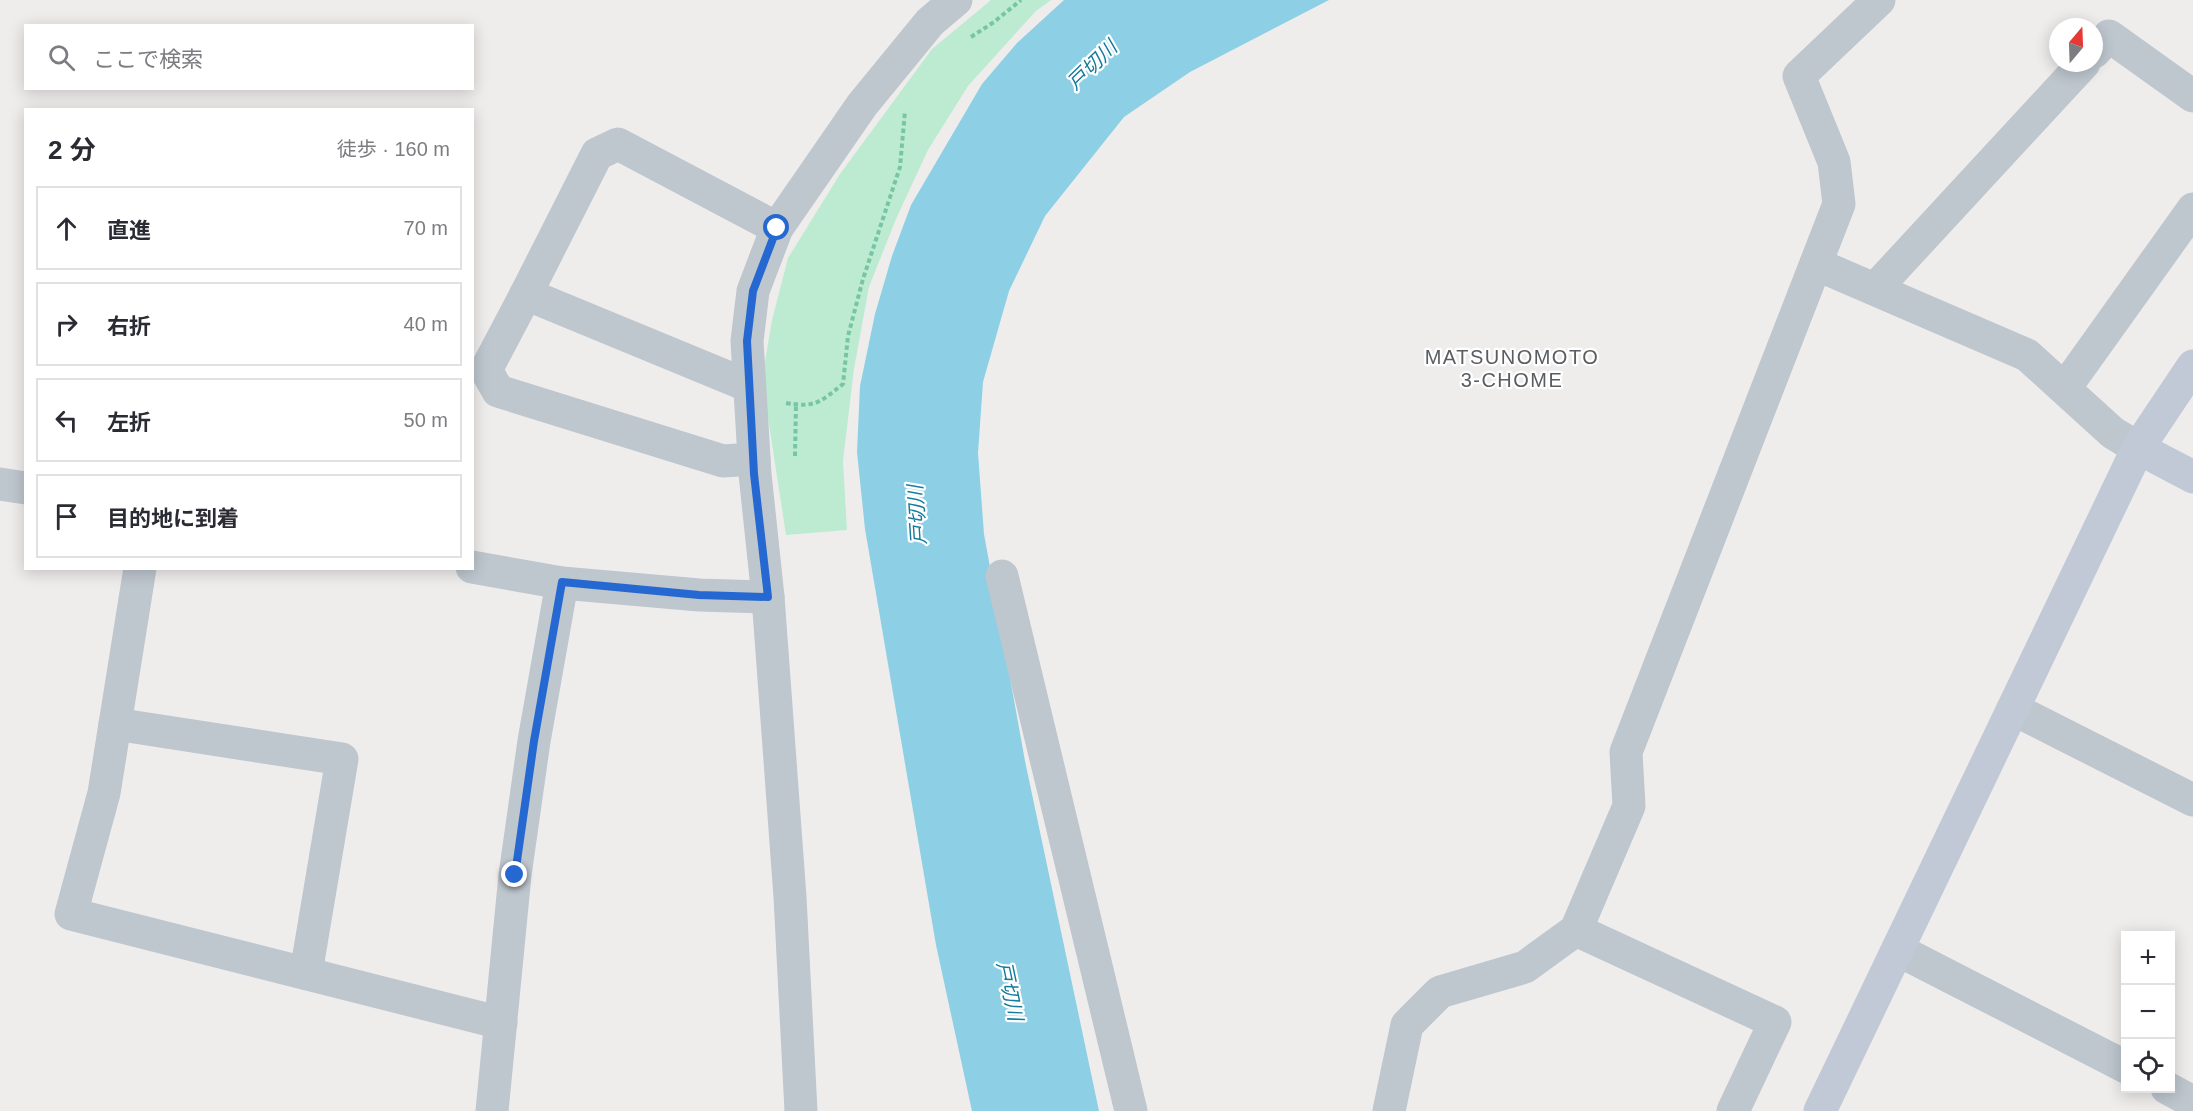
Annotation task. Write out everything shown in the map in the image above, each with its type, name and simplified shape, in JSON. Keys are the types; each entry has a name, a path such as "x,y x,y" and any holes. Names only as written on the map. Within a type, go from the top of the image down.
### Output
{"street":[{"path":"801,1111 790,897 768,597 749,386 747,341 753,291 777,228 862,105 930,22 957,0"},
{"path":"1389,1111 1407,1025 1440,992 1525,967 1576,930 1629,806 1626,753 1839,204 1834,162 1799,76 1879,0"},
{"path":"2103,42 2109,36 2193,96"},
{"path":"1875,289 2076,72"},
{"path":"754,459 723,461 498,391 486,370 597,154 618,144 777,228"},
{"path":"2065,388 2193,209"},
{"path":"1816,264 2027,354 2113,433 2193,477"},
{"path":"526,294 749,386"},
{"path":"1821,1111 2138,448 2193,366"},
{"path":"0,484 24,488"},
{"path":"474,567 562,582 699,595 768,597"},
{"path":"140,570 104,793 71,914 501,1023"},
{"path":"1002,576 1131,1111"},
{"path":"492,1111 515,875 534,741 562,582"},
{"path":"2013,709 2193,800"},
{"path":"115,724 342,759 306,973"},
{"path":"1576,930 1775,1022 1733,1111"},
{"path":"1898,950 2121,1064"},
{"path":"2175,1093 2193,1102"}],"path":[{"path":"749,386 774,400 810,406 843,384 848,336 862,279 900,167 905,95 893,68"},
{"path":"795,456 796,404"}],"green space":[{"path":"991,0 1051,0 1036,11 968,86 928,150 896,219 869,287 854,369 843,461 847,530 786,535 762,379 772,320 788,258 840,174 932,49"}],"water":[{"name":"戸切川","path":"1064,0 1329,0 1190,72 1124,117 1045,216 1009,291 983,382 978,453 984,534 1025,761 1099,1111 972,1111 936,945 865,529 857,452 860,386 875,314 892,256 911,205 982,84 1017,43"}],"district":[{"name":"MATSUNOMOTO 3-CHOME","path":"1512,368"}],"route":[{"path":"515,875 534,741 562,582 699,595 768,597 754,474 747,341 753,291 777,228"}]}
